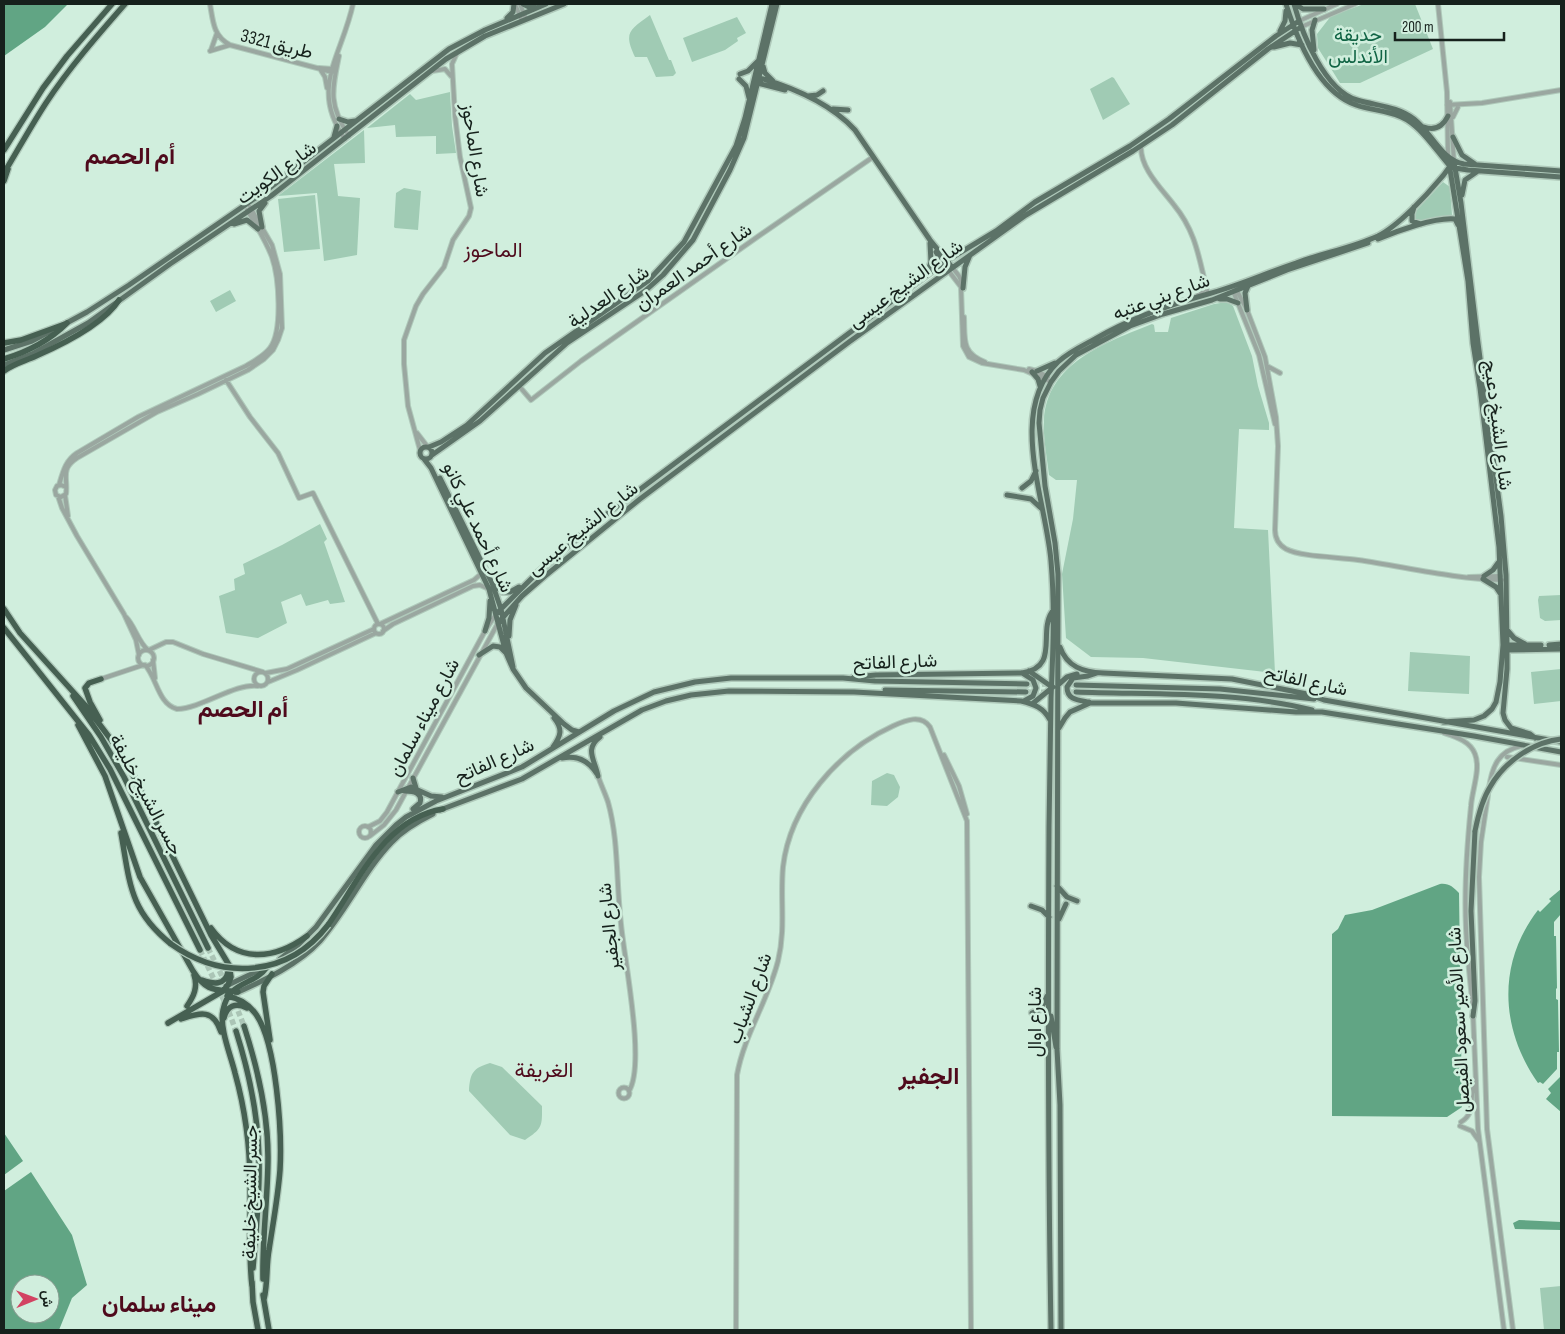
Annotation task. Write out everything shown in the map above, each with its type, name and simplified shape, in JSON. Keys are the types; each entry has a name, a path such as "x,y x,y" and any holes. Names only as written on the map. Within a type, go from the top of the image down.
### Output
{"highway":[{"path":"4,150 43,88 67,56 112,4"},
{"path":"4,173 59,84 85,50 125,4"},
{"path":"4,181 12,160"},
{"path":"4,371 84,331 114,308 119,300"},
{"path":"4,343 21,340 67,323"},
{"path":"4,359 44,340 56,333 67,323"},
{"path":"4,609 20,633 85,705 115,746"},
{"path":"4,628 72,712 105,776 140,877 200,980 210,988 233,993 255,1012 266,1037 272,1062 279,1113 280,1170 264,1299"},
{"path":"101,679 88,684 85,691 141,789 201,913 229,965 231,976 220,991 168,1023"},
{"name":"جسر الشيخ خليفة","path":"67,686 124,777 208,948"},
{"name":"جسر الشيخ خليفة","path":"72,712 89,735 118,783 200,950"},
{"path":"112,797 119,822 132,894 146,920 158,934 186,955 208,964 226,968 256,968 276,963 292,956 317,938 386,841 416,818 443,809"},
{"path":"201,913 222,941 237,950 255,955 279,952 307,936"},
{"path":"187,1006 194,994 196,985 190,964"},
{"path":"200,980 211,983 222,982 227,976 229,965"},
{"path":"252,1286 250,1267 249,1148 240,1091 224,1027 223,1010 236,987 261,973 267,966"},
{"path":"272,974 266,982 264,992 272,1062"},
{"path":"224,1027 224,1016 230,1007 242,1005 255,1012"},
{"path":"180,1019 200,1014 210,1015 217,1021 228,1048"},
{"name":"جسر الشيخ خليفة","path":"244,1026 262,1090 267,1139 267,1178 262,1263 264,1299 269,1330"},
{"name":"جسر الشيخ خليفة","path":"236,1031 248,1071 258,1140 258,1197 252,1286 258,1330"}],"main road":[{"path":"504,21 513,12 515,4"},
{"path":"521,4 529,7 543,5"},
{"name":"شارع الكويت","path":"4,365 34,353 66,336 271,196 458,52 485,36 564,4"},
{"name":"شارع العدلية","path":"761,62 772,4"},
{"name":"شارع العدلية","path":"432,456 480,421 566,343 645,291 663,275 695,236 737,156 744,138 756,80 776,4"},
{"path":"1286,4 1292,24 1298,26 1315,56 1335,85 1345,93 1357,100 1395,108 1429,129 1436,128 1450,118"},
{"path":"1276,36 1283,28 1286,4"},
{"path":"1294,4 1303,9 1324,9"},
{"path":"1294,4 1302,45 1316,72 1337,95 1358,106 1394,114 1407,120 1453,165 1561,177"},
{"name":"شارع الكويت","path":"4,350 32,341 67,323 129,285 330,143 449,49 504,21 543,5"},
{"path":"1315,20 1312,34 1315,56"},
{"name":"شارع الشيخ عيسى","path":"496,614 526,583 595,523 944,262 996,231 1035,202 1130,146 1169,119 1292,24"},
{"name":"شارع الشيخ عيسى","path":"498,623 522,596 640,499 950,268 1039,207 1141,146 1172,125 1298,26"},
{"path":"1268,49 1290,43 1302,45"},
{"path":"775,85 762,89 751,101 747,89 739,77 761,62 765,73 775,85 826,108 856,134"},
{"path":"756,80 808,96 830,108 848,111 847,119 856,134 950,268"},
{"path":"808,96 817,95 824,91"},
{"name":"شارع العدلية","path":"428,446 441,442 468,426 545,353 638,289 659,271 689,235 736,146 751,101"},
{"path":"830,108 851,126"},
{"path":"339,119 348,122 358,120"},
{"path":"330,143 336,133 337,126"},
{"path":"1423,126 1453,165"},
{"path":"1453,137 1462,155 1478,168 1561,171"},
{"name":"شارع الشيخ دعيج","path":"1443,722 1474,720 1490,712 1496,702 1507,629 1506,578 1501,516 1461,203 1453,165"},
{"name":"شارع الشيخ دعيج","path":"1453,165 1458,225 1468,281 1473,343 1498,547 1507,662 1502,705 1504,716 1511,728 1530,734 1535,738"},
{"name":"شارع بني عتبه","path":"1055,688 1058,674 1059,640 1057,558 1045,486 1039,422 1041,404 1051,382 1059,371 1076,355 1130,326 1162,314 1212,300 1234,288 1294,263 1377,236 1386,231 1414,206 1453,165"},
{"path":"1461,203 1465,180 1478,168"},
{"path":"260,228 259,211 271,196"},
{"path":"1414,206 1412,220 1422,225"},
{"name":"شارع بني عتبه","path":"1058,715 1058,701 1052,679 1051,560 1036,471 1032,421 1034,404 1040,387 1058,362 1074,350 1112,329 1162,308 1196,297 1248,286 1287,270 1422,225 1452,218 1456,220 1458,225"},
{"path":"227,226 247,220 260,228"},
{"path":"924,278 931,262 930,241"},
{"path":"963,288 965,267 970,255"},
{"path":"1247,310 1245,293 1248,286"},
{"path":"628,302 638,289"},
{"path":"1185,308 1191,303 1206,298 1208,294"},
{"path":"1212,300 1227,299 1238,303"},
{"path":"1162,308 1162,314"},
{"path":"1040,387 1035,372 1046,369 1058,362"},
{"path":"428,446 432,449 432,456 429,459 424,459 421,456 420,450 428,446"},
{"name":"شارع أحمد علي كانو","path":"432,456 433,464 473,548 490,591 498,623"},
{"name":"شارع أحمد علي كانو","path":"424,459 431,468 492,583 503,617 513,669"},
{"path":"1022,488 1032,481 1036,471"},
{"path":"650,474 652,482"},
{"path":"1007,495 1031,499 1042,509"},
{"path":"1499,563 1484,578 1496,587 1501,595"},
{"path":"492,583 503,592 513,590 526,583"},
{"path":"485,631 489,618 490,591"},
{"path":"509,644 510,620 522,596"},
{"path":"1052,612 1048,623 1045,655 1040,664 1029,672 1071,700 1082,703 1090,702"},
{"path":"498,623 506,653 513,669 526,688 566,726 579,732"},
{"path":"1507,629 1514,638 1526,647"},
{"name":"شارع الفاتح","path":"1059,640 1062,652 1069,663 1080,670 1097,673 1232,680 1307,694 1324,700 1561,741"},
{"path":"479,655 493,646 501,648 506,653"},
{"path":"1505,647 1561,646"},
{"path":"1507,662 1514,653 1526,647 1561,646"},
{"name":"شارع الفاتح","path":"220,991 286,955 307,936 327,914 376,845 392,828 406,817 448,796 511,772 638,699 683,684 731,678 843,678 876,674 1029,672"},
{"path":"1021,702 1033,696 1036,688 1034,680 1022,673"},
{"path":"1051,724 1043,710 1032,704 1070,676 1097,673"},
{"path":"1090,702 1070,697 1067,692 1067,684 1075,677 1097,673"},
{"name":"شارع الفاتح","path":"843,678 875,682 1027,684"},
{"path":"1076,684 1220,689 1324,700"},
{"name":"شارع اوال","path":"1051,1330 1049,822 1051,714 1052,697 1055,688"},
{"name":"شارع الفاتح","path":"854,692 888,690 1026,692"},
{"name":"شارع الفاتح","path":"233,993 303,956 319,942 393,840 422,820 443,809 510,784 611,727 654,706 678,698 728,691 854,692 1032,704"},
{"path":"1076,692 1238,699 1275,703 1322,712"},
{"path":"539,700 560,725 559,736 551,750"},
{"name":"شارع الفاتح","path":"1058,732 1062,721 1070,712 1090,702 1176,703 1296,712 1322,712 1561,752"},
{"name":"شارع اوال","path":"1058,715 1057,1049 1060,1106 1061,1330"},
{"path":"598,776 591,752 592,746 611,727"},
{"path":"1473,1016 1475,1002 1472,910 1475,831 1479,812 1490,786 1508,766 1539,744 1561,741"},
{"path":"557,759 568,757 580,759 590,765 598,776"},
{"path":"413,778 416,788"},
{"path":"398,792 416,788 431,796 448,796"},
{"path":"406,817 408,812 420,804 421,798 414,791 407,789"},
{"path":"1050,810 1058,810"},
{"path":"1049,822 1058,822"},
{"path":"1057,886 1067,897 1077,901"},
{"path":"1058,925 1066,904"},
{"path":"1031,906 1042,910 1049,917"},
{"path":"1032,1013 1043,1006 1049,988"},
{"path":"1049,1013 1052,1019 1054,1044 1057,1049"}],"street":[{"name":"طريق 3321","path":"210,4 217,33 222,41 230,46 334,71"},
{"path":"347,138 334,104 332,92 334,62 349,24 353,4"},
{"path":"515,4 522,14"},
{"path":"521,4 524,20"},
{"name":"شارع الشيخ عيسى","path":"1298,26 1324,9 1336,4"},
{"name":"شارع الشيخ دعيج","path":"1438,4 1453,137 1453,165"},
{"name":"شارع الشيخ عيسى","path":"1298,26 1352,5"},
{"path":"217,33 210,51 230,46"},
{"path":"328,95 341,46"},
{"name":"شارع الماحوز","path":"439,275 446,262 455,235 466,221 471,208 460,157 453,80 453,60 458,52"},
{"path":"334,62 321,67 325,77 331,114 337,126 343,131"},
{"name":"شارع الماحوز","path":"431,71 441,68 447,69 453,80"},
{"path":"1449,106 1460,106 1561,90"},
{"path":"1450,118 1460,106"},
{"name":"شارع الشيخ دعيج","path":"1448,157 1450,118"},
{"path":"1141,146 1141,153 1152,176 1176,206 1192,231 1208,294"},
{"path":"1136,149 1141,153"},
{"name":"شارع أحمد العمران","path":"519,386 531,400 581,361 873,157"},
{"path":"69,520 65,474 69,462 157,412 227,381 264,359 272,350 280,334 282,322 279,267 272,245 246,204"},
{"path":"260,228 275,268 278,313 277,333 270,348 262,356 126,424 75,455 69,462 55,490 62,508 124,614 136,640 139,656 156,682 165,703 176,709 216,698 246,686 264,686 268,682 297,670 375,631 379,624 474,580 482,573"},
{"path":"950,268 959,276 963,288 966,348 973,357 986,363"},
{"path":"950,268 961,287 962,341 968,357 974,361 1035,372 1046,377 1051,382"},
{"name":"شارع أحمد علي كانو","path":"420,450 407,398 404,340 416,306 427,288 439,275"},
{"path":"1196,297 1203,290 1205,281"},
{"path":"1234,288 1247,310 1267,366 1276,417 1278,446 1275,530 1278,541 1285,548 1294,552 1358,560 1445,575 1506,578"},
{"path":"1234,288 1259,355 1277,429"},
{"path":"1267,366 1280,373"},
{"path":"224,376 250,417 278,453 299,498 313,493 379,624 383,627 383,631"},
{"name":"شارع أحمد علي كانو","path":"413,428 428,446"},
{"path":"54,480 61,480"},
{"path":"59,485 66,487"},
{"path":"58,496 63,497 66,495"},
{"path":"375,631 380,634 393,624 473,586 480,585 490,591"},
{"path":"124,614 132,624 142,644 152,653 156,682"},
{"name":"شارع ميناء سلمان","path":"368,827 384,817 496,614"},
{"name":"شارع ميناء سلمان","path":"370,836 384,826 392,816 498,623"},
{"path":"246,686 258,672 264,673 287,669 375,631"},
{"path":"130,668 143,651 175,642 203,654 264,673 268,678 268,682"},
{"path":"101,679 130,668 150,664 163,644"},
{"path":"247,667 252,671 255,683 258,686"},
{"name":"شارع الشباب","path":"736,1330 738,1224 737,1082 739,1067 748,1039 769,989 777,964 783,934 783,866 790,835 813,793 832,770 861,745 893,726 912,719 921,719 930,727 967,821 971,1330"},
{"name":"شارع الأمير سعود الفيصل","path":"1436,730 1465,742 1473,750 1477,762 1470,810 1466,936 1473,1016 1480,1142 1504,1330"},
{"name":"شارع الأمير سعود الفيصل","path":"1513,1330 1487,1129 1479,877 1481,842 1492,770 1498,758 1505,752 1525,745"},
{"path":"1507,757 1561,764"},
{"name":"شارع الجفير","path":"598,776 610,811 616,856 620,923 635,1031 634,1076 630,1091"},
{"path":"362,827 368,827 371,831 370,836 363,838 359,833 362,827"},
{"path":"624,1088 630,1091 625,1099 621,1098 619,1091 634,1076"},
{"path":"1476,1081 1473,1086 1470,1113 1466,1120 1460,1124 1472,1131 1480,1142"}],"green space":[{"name":"حديقة الأندلس","path":"1364,4 1415,4 1433,49 1360,83 1340,83 1318,48 1317,34 1331,16"},
{"path":"650,15 676,73 673,76 656,77 647,57 635,57 631,49 629,42 630,32"},
{"path":"737,17 746,33 737,38 738,41 725,50 692,62 683,38"},
{"path":"1112,77 1130,104 1103,120 1090,89"},
{"path":"450,92 456,153 436,154 436,136 396,137 395,125 367,128 410,94 416,100"},
{"path":"364,130 365,163 334,164 338,196 360,198 357,255 324,261 317,193 278,196"},
{"path":"1443,182 1450,187 1452,215 1416,223 1414,218 1415,212"},
{"path":"404,188 421,191 418,230 394,227 396,193"},
{"path":"315,195 320,249 284,252 278,199"},
{"path":"230,290 236,301 216,312 210,301"},
{"path":"1227,302 1233,306 1252,356 1258,386 1269,423 1269,430 1239,429 1234,528 1268,530 1275,673 1143,658 1091,657 1066,638 1062,574 1073,519 1077,480 1056,480 1049,475 1044,428 1047,401 1055,384 1067,370 1099,347 1152,324 1154,325 1155,332 1168,332 1171,318 1214,304"},
{"path":"320,524 327,539 324,542 345,602 330,604 328,600 306,606 301,594 281,602 287,623 258,638 226,633 219,596 235,590 234,579 245,574 243,564"},
{"path":"1561,595 1561,620 1545,621 1540,618 1539,596"},
{"path":"1410,652 1470,656 1469,694 1408,691"},
{"path":"1561,669 1561,701 1534,704 1531,672"},
{"path":"887,773 894,775 900,787 898,797 887,806 871,805 872,781"},
{"path":"490,1063 502,1067 542,1106 540,1126 525,1140 510,1135 469,1091 473,1072"},
{"path":"1561,1286 1561,1330 1544,1330 1540,1288"}],"shaded area":[{"path":"4,4 68,4 45,27 4,56"},
{"path":"1440,884 1451,886 1459,893 1462,1107 1447,1117 1332,1116 1332,934 1338,929 1345,915 1372,910"},
{"path":"1561,889 1561,914 1554,922 1559,1052 1557,1052 1557,1069 1543,1084 1538,1083 1525,1062 1516,1041 1510,1019 1508,996 1510,974 1515,952 1525,930 1538,910 1540,912 1551,901 1549,899"},
{"path":"1561,1076 1561,1112 1546,1099 1551,1093 1548,1089"},
{"path":"4,1133 23,1161 4,1175"},
{"path":"31,1172 72,1235 87,1285 72,1298 59,1330 4,1330 4,1191"},
{"path":"1519,1220 1561,1222 1561,1230 1515,1229 1513,1223"}],"tunnel":[{"path":"1027,684 1076,685"},
{"path":"1026,692 1076,692"},
{"path":"208,948 229,990"},
{"path":"200,950 227,1007 236,1031"},
{"path":"235,1003 244,1026"}],"district":[{"name":"أم الحصم","path":"130,156"},
{"name":"الماحوز","path":"493,250"},
{"name":"أم الحصم","path":"243,709"},
{"name":"الغريفة","path":"544,1070"},
{"name":"الجفير","path":"929,1076"},
{"name":"ميناء سلمان","path":"159,1304"}]}
